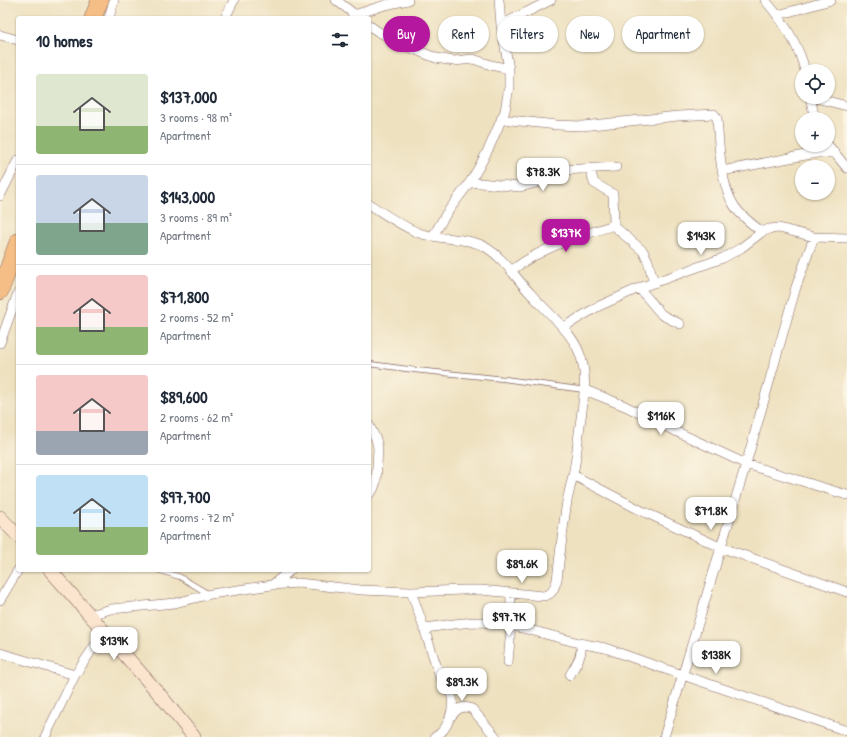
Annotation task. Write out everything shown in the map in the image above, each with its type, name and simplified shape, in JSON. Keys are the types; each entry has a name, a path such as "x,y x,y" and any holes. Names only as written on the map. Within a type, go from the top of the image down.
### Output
{"highway":[{"path":"94,16 100,0"},
{"path":"0,292 16,248"}],"main road":[{"path":"0,517 16,534"},
{"path":"52,572 161,696 191,735"}],"street":[{"path":"110,16 114,0"},
{"path":"226,16 234,0"},
{"path":"336,0 354,16"},
{"path":"358,16 385,5 408,0"},
{"path":"499,0 500,16"},
{"path":"518,16 551,0"},
{"path":"765,0 790,32 803,64"},
{"path":"778,15 830,0"},
{"path":"371,26 406,46 436,58 454,61 473,59 491,66 509,69"},
{"path":"0,35 16,39"},
{"path":"433,236 446,214 470,182 489,148 505,111 509,94 509,69 506,52"},
{"path":"835,103 847,106"},
{"path":"501,119 582,126 683,115 714,114 717,118 722,171 726,187 735,207 762,232"},
{"path":"722,171 818,152"},
{"path":"833,152 847,168"},
{"path":"0,196 16,164"},
{"path":"470,182 520,187 540,182 560,171 616,167"},
{"path":"590,169 594,183 613,194 614,225 643,251 648,261 654,283"},
{"path":"90,615 111,609 175,603 211,594 272,585 298,583 361,590 411,592 463,590 543,596 553,592 557,580 567,502 573,475 585,390 582,360 579,351 574,342 562,328 501,260 482,246 453,238 422,234 412,230 371,205"},
{"path":"511,271 522,263 552,248 584,234 614,225"},
{"path":"562,328 597,307 639,288 723,258 741,248 762,232 774,228 814,237 847,238"},
{"path":"664,737 746,464 796,287 814,237"},
{"path":"639,288 662,315 680,324"},
{"path":"0,343 16,299"},
{"path":"585,390 625,406 670,429 746,464 847,495"},
{"path":"371,429 376,439 378,448 376,482 371,492"},
{"path":"573,475 603,489 640,510 720,547 847,592"},
{"path":"0,600 17,572"},
{"path":"272,585 288,572"},
{"path":"411,592 441,677 451,693 452,698 449,719 443,732 437,737"},
{"path":"508,662 511,593"},
{"path":"424,628 478,622 510,626 605,648 847,731"},
{"path":"45,737 75,676 104,632"},
{"path":"570,676 581,653 582,648 579,643"},
{"path":"0,653 75,676"},
{"path":"449,719 462,707 472,709 496,737"}],"lane":[{"path":"371,364 504,378 585,390"},
{"path":"164,572 180,577 201,590 211,594"}]}
